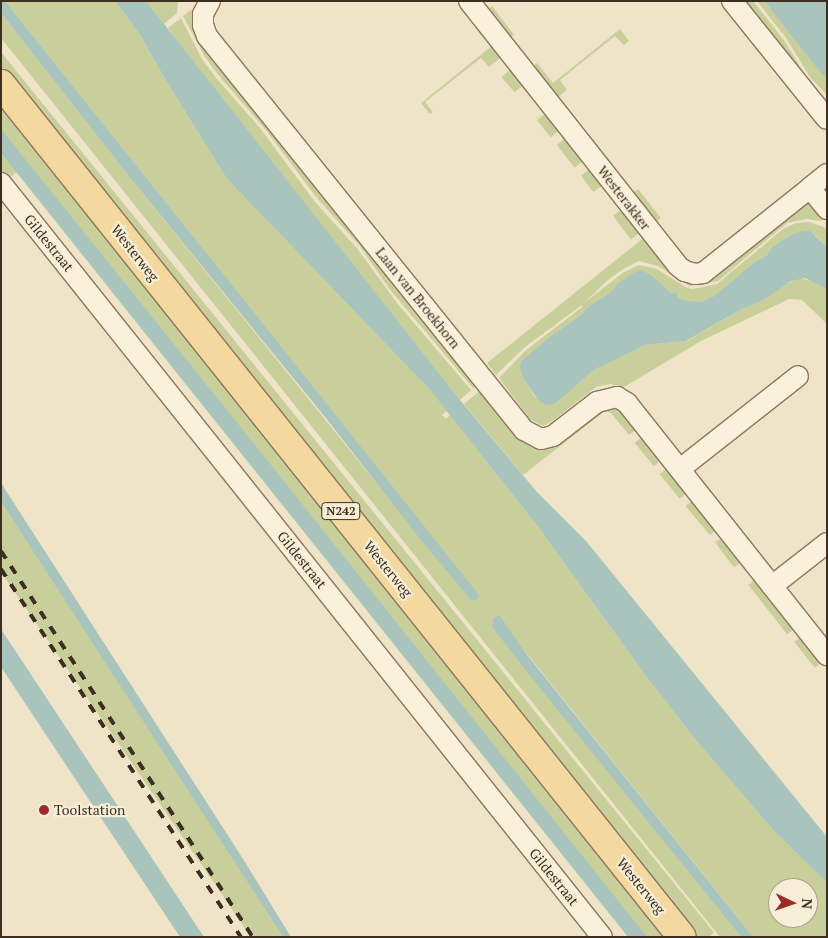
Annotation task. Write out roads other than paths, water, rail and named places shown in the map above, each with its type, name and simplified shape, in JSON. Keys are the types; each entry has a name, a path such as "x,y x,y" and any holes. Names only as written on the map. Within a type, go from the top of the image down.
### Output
{"main road":[{"name":"Westerweg","path":"1,84 682,937"}],"street":[{"name":"Laan van Broekhorn","path":"210,1 203,14 203,25 208,36 524,430 541,439 553,436 597,402 608,397 617,397 627,403 827,656"},
{"name":"Westerakker","path":"469,1 678,266 685,271 695,274 707,270 810,188"},
{"path":"732,1 827,119"},
{"path":"827,174 810,188 827,208"},
{"name":"Gildestraat","path":"1,183 602,937"},
{"path":"680,469 798,376"},
{"path":"772,586 827,542"}],"water":[{"path":"1,1 5,1 201,246 479,595 478,598 474,601 470,599 421,540 325,417 131,179 1,13"},
{"path":"115,1 146,1 460,400 536,491 586,541 827,837 827,883 773,830 699,744 645,675 539,528 430,390 227,179 140,35"},
{"path":"764,1 827,1 827,80 817,68"},
{"path":"1,129 647,937 628,937 176,372 1,153"},
{"path":"810,231 827,247 827,289 805,278 791,281 762,301 738,311 686,341 645,345 594,370 555,404 547,405 539,401 524,380 520,368 521,361 548,338 581,315 589,306 611,292 618,283 635,272 641,270 652,276 671,293 677,292 677,297 683,300 701,302 714,296 752,264 767,255 772,247 791,235"},
{"path":"1,483 245,862 291,937 283,937 1,502"},
{"path":"500,616 528,656 753,937 741,937 527,672 492,627 493,619"},
{"path":"1,629 204,937 180,937 1,667"}],"railway":[{"path":"1,551 253,937"},
{"path":"1,569 241,937"}],"place":[{"name":"Toolstation","path":"44,810"}]}
